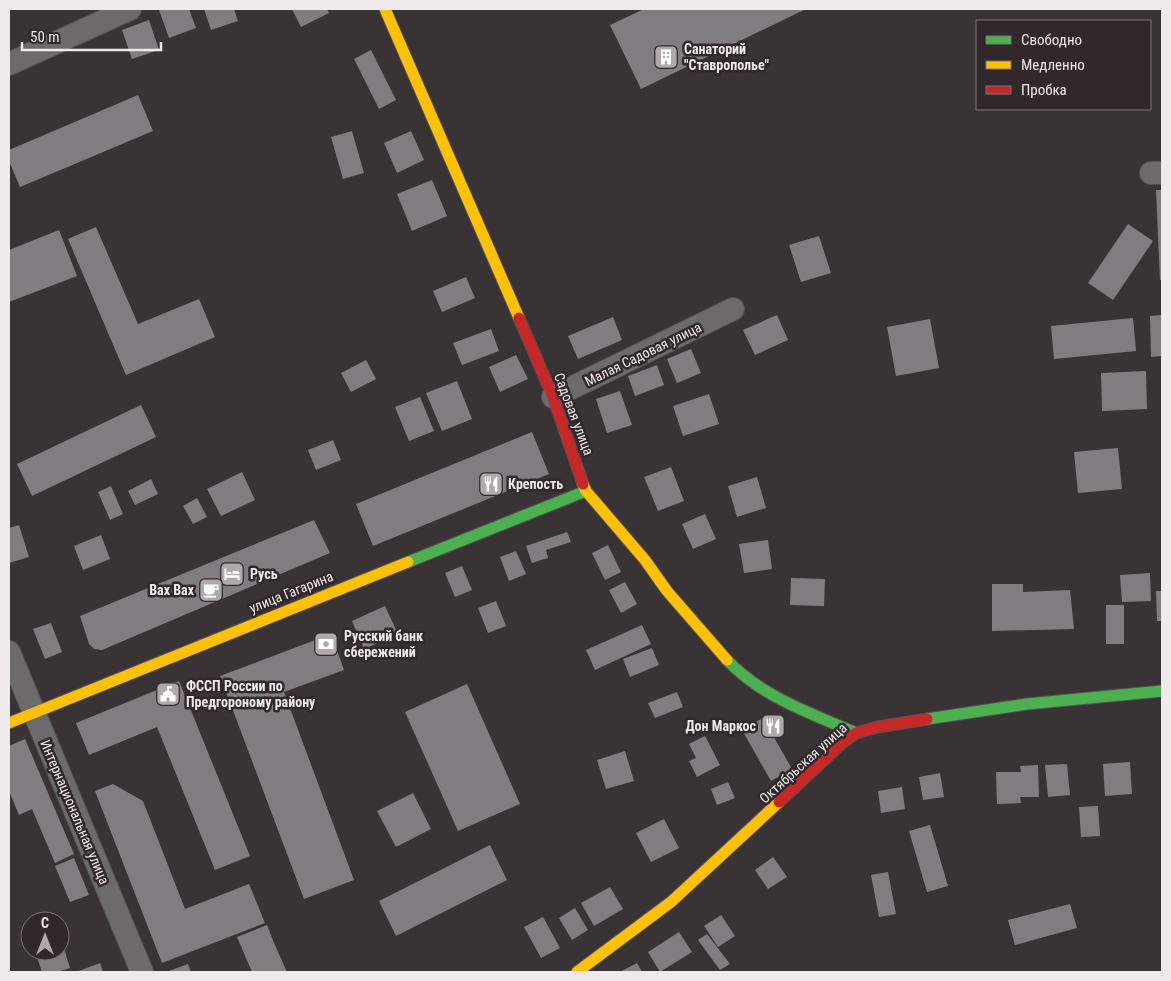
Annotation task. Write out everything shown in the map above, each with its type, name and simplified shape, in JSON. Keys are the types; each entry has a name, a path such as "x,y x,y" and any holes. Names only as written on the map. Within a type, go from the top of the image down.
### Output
{"street":[{"path":"9,64 130,9"},
{"name":"Садовая улица","path":"385,9 553,397 586,491 645,560 680,606 729,662 753,683 781,701 856,733"},
{"name":"Малая Садовая улица","path":"553,397 733,309"},
{"name":"улица Гагарина","path":"9,723 586,491"},
{"name":"Интернациональная улица","path":"9,652 142,972"},
{"name":"Октябрьская улица","path":"577,972 671,902 856,733 878,727 1027,704 1162,691"}],"building":[{"path":"189,9 196,28 169,38 159,10"},
{"path":"204,9 234,9 238,21 211,30"},
{"path":"292,9 327,9 329,13 301,27"},
{"name":"Санаторий \"Ставрополье\"","path":"644,9 806,9 641,89 610,25"},
{"path":"149,20 159,50 132,59 122,30"},
{"path":"371,50 396,100 379,109 354,59"},
{"path":"138,95 153,131 20,187 9,161 9,150"},
{"path":"352,131 364,173 343,179 331,137"},
{"path":"411,131 424,160 397,173 384,143"},
{"path":"432,180 447,216 412,231 397,194"},
{"path":"1156,190 1162,190 1162,280 1160,280"},
{"path":"1128,224 1153,241 1113,300 1088,283"},
{"path":"96,227 138,324 199,299 215,337 126,375 68,239"},
{"path":"59,230 77,276 9,302 9,250"},
{"path":"819,236 831,273 801,282 789,245"},
{"path":"466,277 475,298 442,312 433,291"},
{"path":"777,315 788,340 755,355 743,330"},
{"path":"1162,315 1162,356 1151,357 1150,316"},
{"path":"613,317 622,340 578,359 568,336"},
{"path":"1133,318 1136,351 1054,359 1051,326"},
{"path":"930,319 939,368 896,376 887,327"},
{"path":"491,329 499,351 462,365 453,343"},
{"path":"691,349 701,373 677,383 667,359"},
{"path":"516,355 528,379 500,392 489,367"},
{"path":"366,360 376,379 351,392 341,373"},
{"path":"657,365 664,385 635,396 628,376"},
{"path":"1146,371 1147,409 1102,411 1101,373"},
{"path":"457,381 472,419 442,431 426,393"},
{"path":"620,391 632,425 607,433 596,399"},
{"path":"709,394 719,424 683,436 673,406"},
{"path":"420,397 434,431 409,441 395,407"},
{"path":"141,405 156,437 32,496 17,464"},
{"path":"532,432 549,474 373,546 356,504"},
{"path":"333,440 341,460 316,470 308,450"},
{"path":"1118,448 1122,489 1078,493 1074,452"},
{"path":"671,467 684,501 658,511 644,477"},
{"path":"242,472 255,500 221,516 207,489"},
{"path":"757,477 766,508 737,517 728,486"},
{"path":"151,479 158,494 135,505 128,491"},
{"path":"111,486 123,514 110,520 98,492"},
{"path":"197,498 207,517 193,524 183,506"},
{"path":"705,514 716,539 693,549 682,524"},
{"name":"Русь","path":"314,520 330,553 102,650 94,649 89,644 80,616"},
{"path":"19,525 29,557 9,563 9,528"},
{"path":"567,532 571,542 546,550 548,558 532,563 526,546"},
{"path":"101,535 110,559 83,570 74,546"},
{"path":"768,540 772,569 744,573 739,544"},
{"path":"608,545 621,572 605,580 592,553"},
{"path":"516,551 526,574 509,581 500,557"},
{"path":"462,566 472,590 455,597 445,573"},
{"path":"1150,573 1151,601 1122,602 1120,575"},
{"path":"791,578 825,579 824,606 790,605"},
{"path":"625,582 637,604 621,613 609,590"},
{"path":"992,584 1023,584 1023,592 1070,590 1074,629 992,631"},
{"path":"1156,591 1162,591 1162,621 1157,621"},
{"path":"496,601 506,626 488,633 478,608"},
{"path":"1106,605 1124,605 1124,644 1106,644"},
{"path":"385,606 398,634 364,649 352,621"},
{"path":"51,623 62,652 45,659 33,629"},
{"path":"642,625 651,644 595,670 586,650"},
{"path":"331,634 344,670 284,692 354,880 304,899 220,676"},
{"path":"652,648 659,665 630,677 623,659"},
{"path":"179,681 250,856 215,870 157,727 89,755 76,723"},
{"path":"467,684 520,804 458,831 405,712"},
{"path":"677,692 683,707 655,718 648,703"},
{"path":"763,718 792,769 771,781 742,730"},
{"path":"705,736 720,765 697,777 689,761 696,758 689,744"},
{"path":"25,739 74,854 55,863 32,809 19,815 9,791 9,746"},
{"path":"625,751 634,781 606,789 597,760"},
{"path":"1130,762 1132,794 1105,796 1103,764"},
{"path":"1067,764 1070,795 1048,797 1045,765"},
{"path":"1038,765 1039,797 1020,797 1021,803 997,804 996,772 1021,772 1020,766"},
{"path":"940,773 944,797 923,800 919,777"},
{"path":"728,782 735,798 717,805 711,789"},
{"path":"113,784 143,801 185,909 249,884 265,923 162,963 95,791"},
{"path":"902,787 905,809 881,813 878,791"},
{"path":"413,793 431,829 396,847 377,811"},
{"path":"1098,806 1100,836 1081,837 1079,807"},
{"path":"664,819 679,848 651,862 636,833"},
{"path":"930,825 948,886 927,892 909,831"},
{"path":"490,845 507,880 396,936 379,901"},
{"path":"773,857 787,877 768,889 755,870"},
{"path":"74,858 89,895 70,902 55,866"},
{"path":"888,872 896,914 879,917 871,875"},
{"path":"610,887 623,909 594,926 581,903"},
{"path":"1070,904 1077,928 1015,945 1008,920"},
{"path":"575,908 588,930 572,940 559,918"},
{"path":"721,915 735,936 718,947 704,926"},
{"path":"543,917 560,948 541,958 524,927"},
{"path":"267,925 287,972 252,972 237,937"},
{"path":"679,932 692,952 660,972 648,952"},
{"path":"707,934 730,964 720,970 698,940"},
{"path":"38,961 68,961 70,968 57,972 42,972"},
{"path":"100,963 103,972 76,972"},
{"path":"637,963 642,972 620,972"},
{"path":"188,964 191,972 166,972"}],"traffic: fast":[{"path":"408,562 586,491"},
{"path":"727,660 755,684 771,694 804,711 856,733"},
{"path":"927,719 1027,704 1162,691"}],"traffic: slow":[{"path":"385,9 519,318"},
{"path":"583,484 586,491 645,560 667,591 727,660"},
{"path":"9,723 408,562"},
{"path":"577,972 671,902 779,802"}],"traffic: jam":[{"path":"519,318 553,397 583,484"},
{"path":"779,802 842,743 856,733 878,727 927,719"}],"place":[{"name":"Санаторий \"Ставрополье\"","path":"666,57"},
{"name":"Крепость","path":"491,484"},
{"name":"Русь","path":"232,574"},
{"name":"Вах Вах","path":"211,590"},
{"name":"Русский банк сбережений","path":"326,644"},
{"name":"ФССП России по Предгороному району","path":"168,694"},
{"name":"Дон Маркос","path":"773,726"}]}
